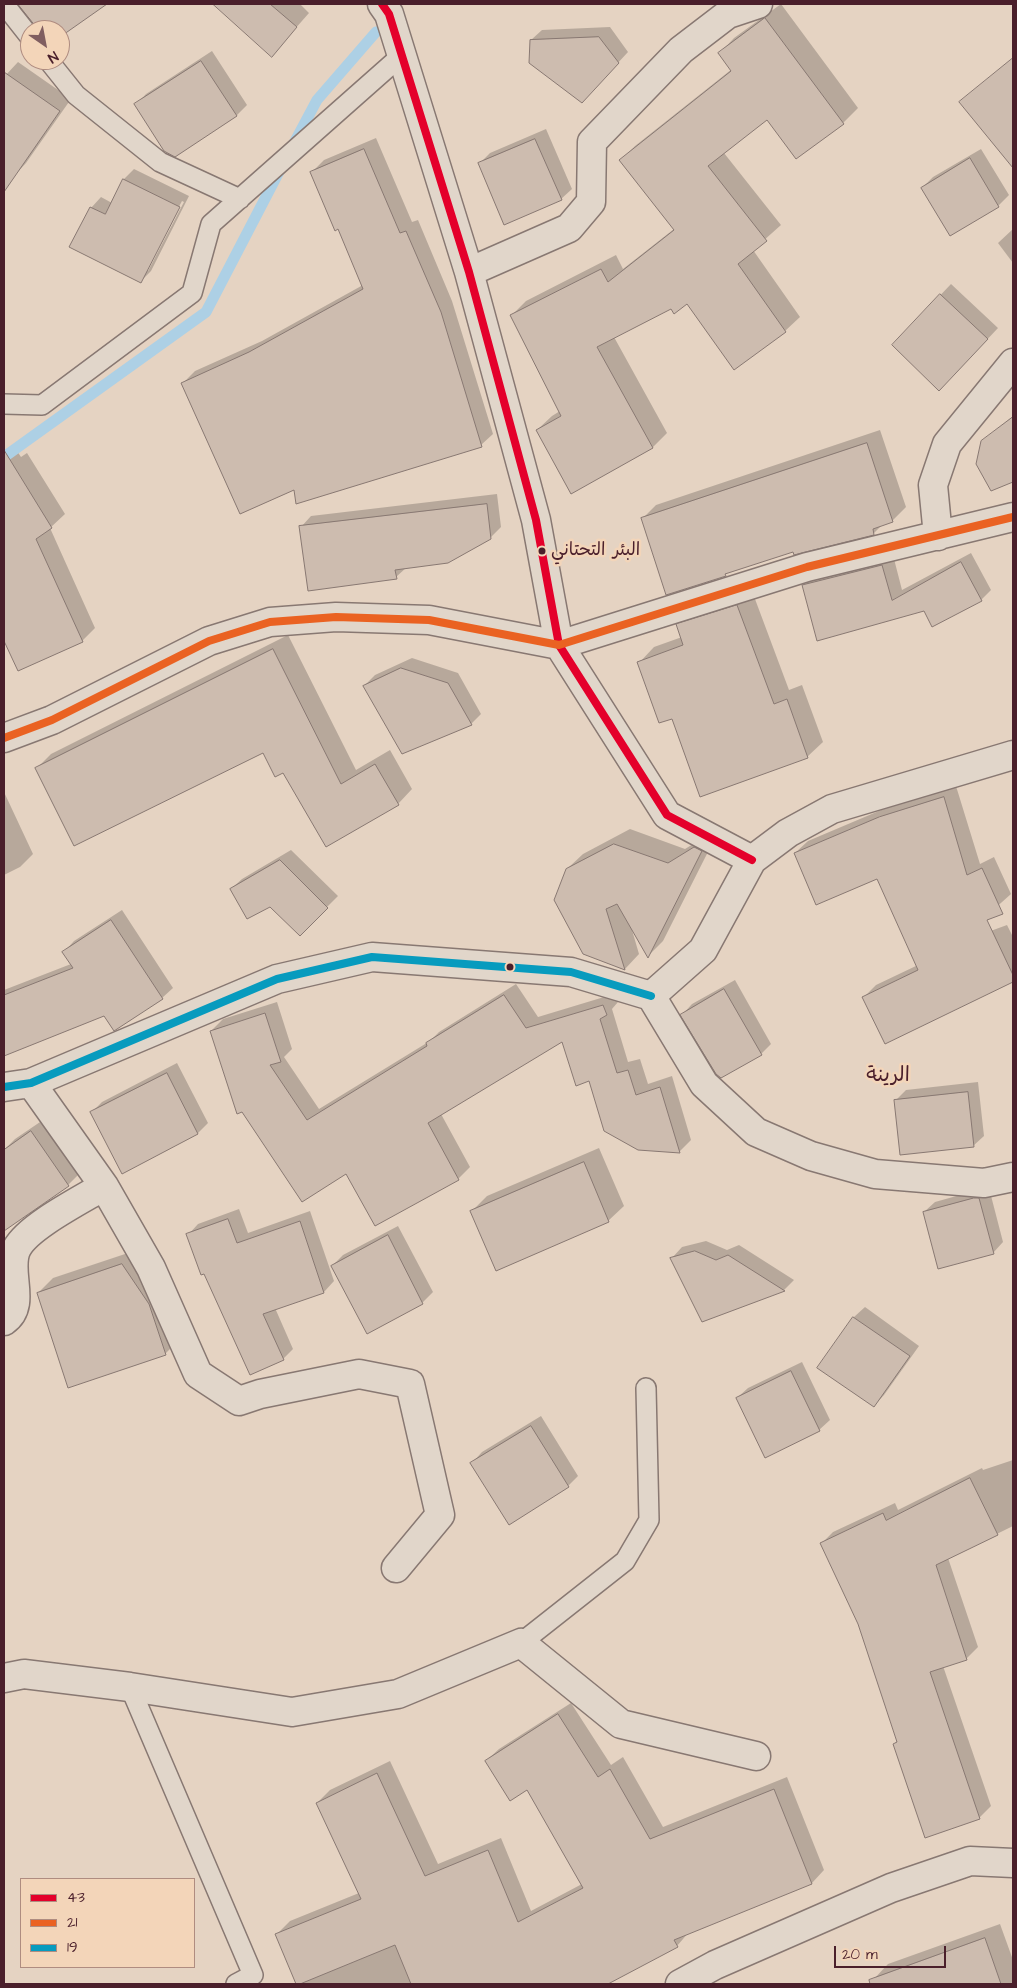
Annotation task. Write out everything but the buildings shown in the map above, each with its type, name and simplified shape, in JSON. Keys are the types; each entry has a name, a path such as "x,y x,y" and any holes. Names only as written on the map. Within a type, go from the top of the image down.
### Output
{"street":[{"path":"382,4 389,14 469,272 536,520 559,645 667,815 752,860"},
{"path":"469,272 569,228 591,202 592,142 680,50 728,14 758,4"},
{"path":"938,536 933,485 947,444 1013,363"},
{"path":"4,738 52,720 209,641 270,622 336,617 429,620 559,645 807,567 1013,517"},
{"path":"651,996 703,950 752,860 788,834 832,809 1013,755"},
{"path":"4,1087 30,1083 277,979 372,957 571,972 651,996 704,1084 756,1132 810,1156 875,1174 984,1183 1013,1177"},
{"path":"30,1083 104,1186 151,1268 198,1374 239,1401 260,1394 359,1374 410,1384 440,1515 396,1568"},
{"path":"4,1321 9,1318 15,1302 16,1289 12,1268 16,1249 29,1233 104,1186"},
{"path":"4,1678 24,1674 130,1687 292,1712 398,1694 521,1643 621,1724 756,1756"},
{"path":"680,1984 715,1965 892,1888 970,1861 1013,1863"}],"lane":[{"path":"4,4 20,24"},
{"path":"4,404 42,405 192,293 211,224 402,56"},
{"path":"56,70 76,95 160,162 240,199"},
{"path":"521,1643 625,1561 649,1520 646,1388"},
{"path":"130,1687 252,1976 236,1984"}],"waterway":[{"path":"293,145 317,100 376,32"},
{"path":"4,457 206,312 282,166"}],"transit line":[{"name":"43","path":"382,4 389,14 469,272 536,520 559,645 667,815 752,860"},
{"name":"21","path":"4,738 52,720 209,641 270,622 336,617 429,620 559,645 807,567 1013,517"},
{"name":"19","path":"4,1087 31,1083 277,979 372,957 571,972 651,996"}],"place":[{"name":"البئر التحتاني","path":"542,551"}],"district":[{"name":"الرينة","path":"888,1077"}]}
